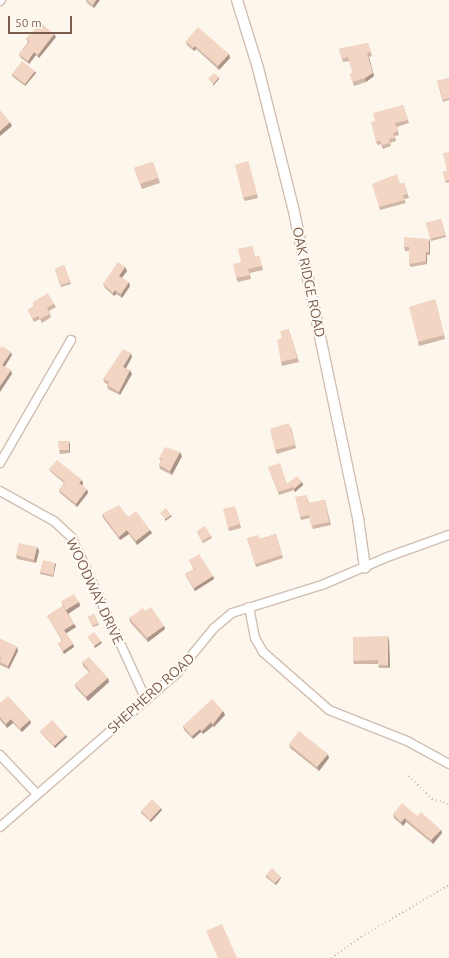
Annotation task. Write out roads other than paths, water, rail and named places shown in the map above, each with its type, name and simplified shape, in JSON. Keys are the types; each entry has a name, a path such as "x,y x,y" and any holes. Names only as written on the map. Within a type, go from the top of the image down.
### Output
{"street":[{"name":"OAK RIDGE ROAD","path":"237,0 258,68 293,207 358,518 365,568"},
{"path":"0,463 72,340"},
{"name":"WOODWAY DRIVE","path":"0,491 54,521 72,538 146,700"},
{"name":"SHEPHERD ROAD","path":"0,827 188,662 222,620 249,607 322,585 449,536"},
{"path":"249,607 255,638 262,652 329,710 407,741 449,764"},
{"path":"0,755 37,794"}]}
